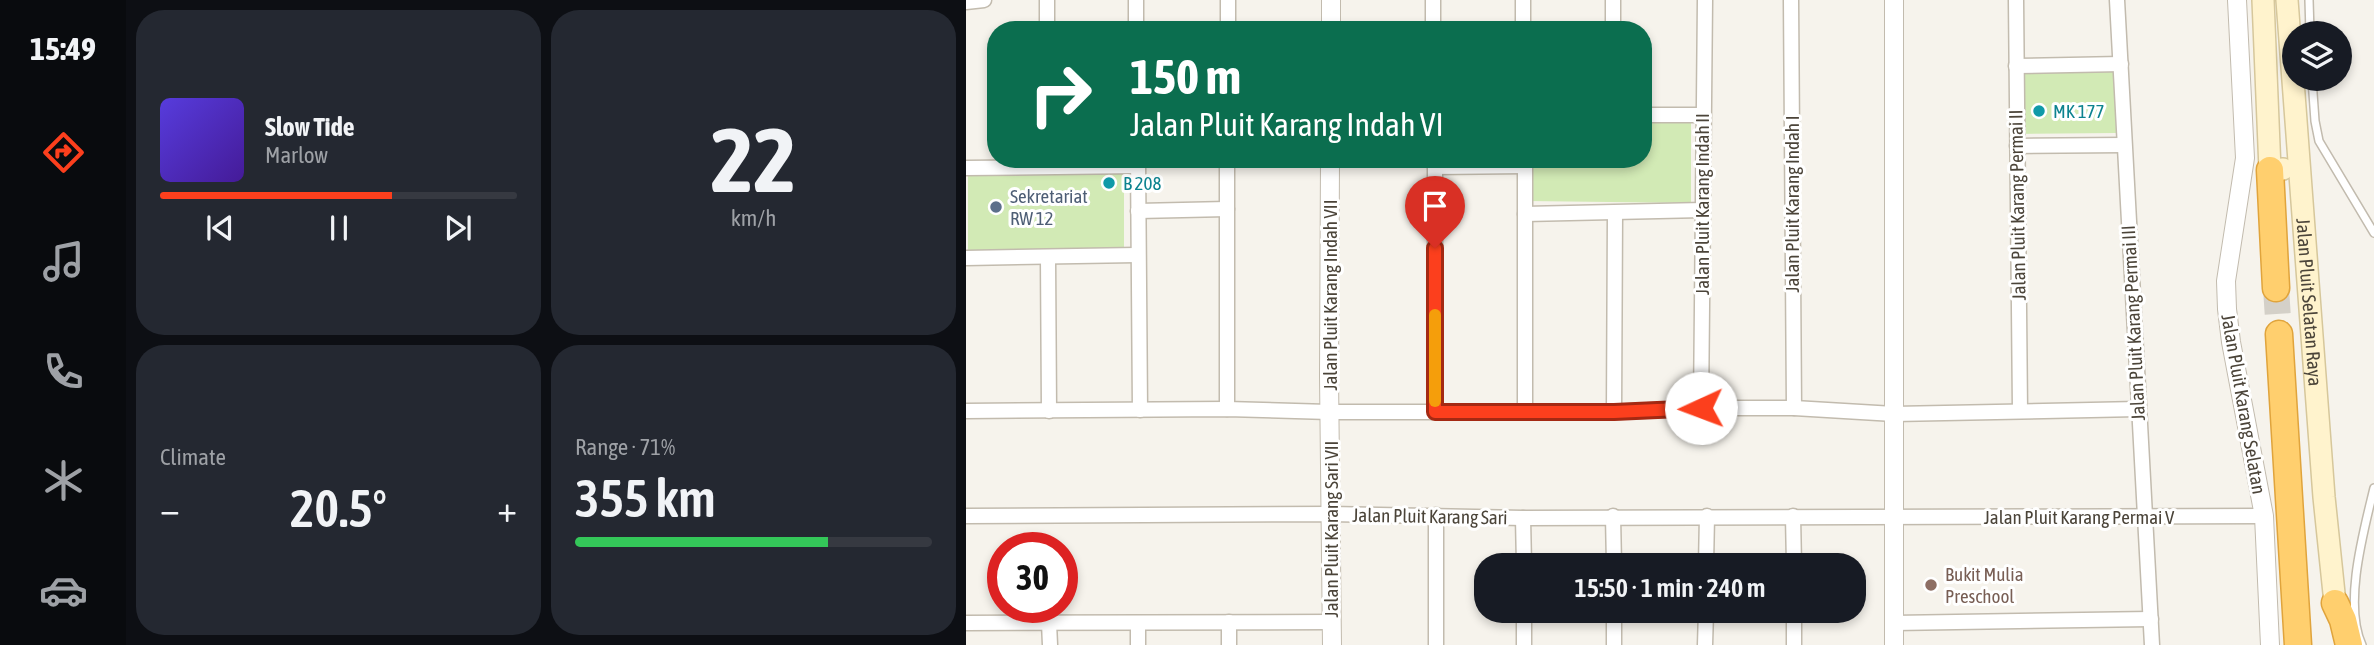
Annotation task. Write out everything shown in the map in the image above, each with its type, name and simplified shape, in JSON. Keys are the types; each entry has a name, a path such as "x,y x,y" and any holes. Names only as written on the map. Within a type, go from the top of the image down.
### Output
{"highway":[{"path":"2270,170 2276,288"},
{"path":"2279,334 2298,645"},
{"path":"2335,603 2338,645"},
{"path":"2335,603 2343,620 2349,645"}],"main road":[{"path":"2263,0 2270,170 2298,168"},
{"name":"Jalan Pluit Selatan Raya","path":"2287,0 2324,497 2335,603"}],"street":[{"path":"966,2 984,0"},
{"path":"1047,0 1047,21"},
{"path":"1136,0 1136,21"},
{"path":"1228,0 1228,21"},
{"path":"1331,0 1331,21"},
{"path":"1433,0 1433,21"},
{"path":"1522,0 1523,21"},
{"path":"1613,0 1613,21"},
{"name":"Jalan Pluit Karang Indah II","path":"1701,408 1704,0"},
{"name":"Jalan Pluit Karang Indah I","path":"1791,0 1794,408"},
{"path":"1894,0 1894,645"},
{"name":"Jalan Pluit Karang Permai II","path":"2016,0 2020,411"},
{"name":"Jalan Pluit Karang Permai III","path":"2117,0 2152,645"},
{"name":"Jalan Pluit Karang Selatan","path":"2237,0 2245,158 2225,281 2235,365 2264,516 2270,645"},
{"path":"2016,66 2121,64"},
{"path":"1652,116 1702,115"},
{"path":"2017,146 2124,145"},
{"path":"966,168 987,167"},
{"path":"1138,168 1140,410"},
{"path":"1227,168 1227,409"},
{"name":"Jalan Pluit Karang Indah VII","path":"1330,168 1329,412 1614,412 1794,408 1894,414 2138,409"},
{"path":"1435,168 1435,412"},
{"path":"1525,168 1525,411"},
{"path":"1138,211 1227,209"},
{"path":"1525,214 1703,210"},
{"path":"1614,412 1615,213"},
{"path":"966,258 1138,255"},
{"path":"1048,258 1049,411"},
{"path":"966,411 1227,409 1329,412"},
{"name":"Jalan Pluit Karang Sari VII","path":"1329,412 1332,645"},
{"name":"Jalan Pluit Karang Sari","path":"966,516 1331,513 1523,518 1893,518"},
{"path":"1436,515 1436,645"},
{"path":"1614,516 1614,553"},
{"path":"1706,553 1707,516"},
{"path":"1793,516 1794,553"},
{"name":"Jalan Pluit Karang Permai V","path":"1893,518 2264,516"},
{"path":"1523,518 1524,553"},
{"path":"1894,623 2151,619"},
{"path":"1229,622 1229,645"},
{"path":"1078,623 1331,622"},
{"path":"966,623 987,623"},
{"path":"1049,623 1050,645"},
{"path":"1138,623 1138,645"},
{"path":"1524,623 1524,645"},
{"path":"1614,623 1614,645"},
{"path":"1705,645 1706,623"},
{"path":"1794,623 1794,645"}],"lane":[{"path":"2309,0 2310,21"},
{"path":"2313,91 2319,141 2374,233"},
{"path":"2362,645 2358,638 2355,608 2356,582 2358,557 2374,488"}],"green space":[{"path":"2115,62 2116,133 2017,134 2016,63"},
{"path":"1652,121 1691,121 1691,203 1527,201 1527,168 1652,168"},
{"path":"968,161 987,161 987,168 1124,168 1124,254 968,254"}],"tunnel":[{"path":"2276,288 2279,334"}],"slow traffic":[{"path":"1435,315 1435,401"}],"place":[{"name":"MK 177","path":"2039,111"},
{"name":"B 208","path":"1109,183"},
{"name":"Sekretariat RW 12","path":"996,207"},
{"name":"Bukit Mulia Preschool","path":"1931,585"}],"route":[{"path":"1435,248 1435,412 1614,412 1701,408"}]}
